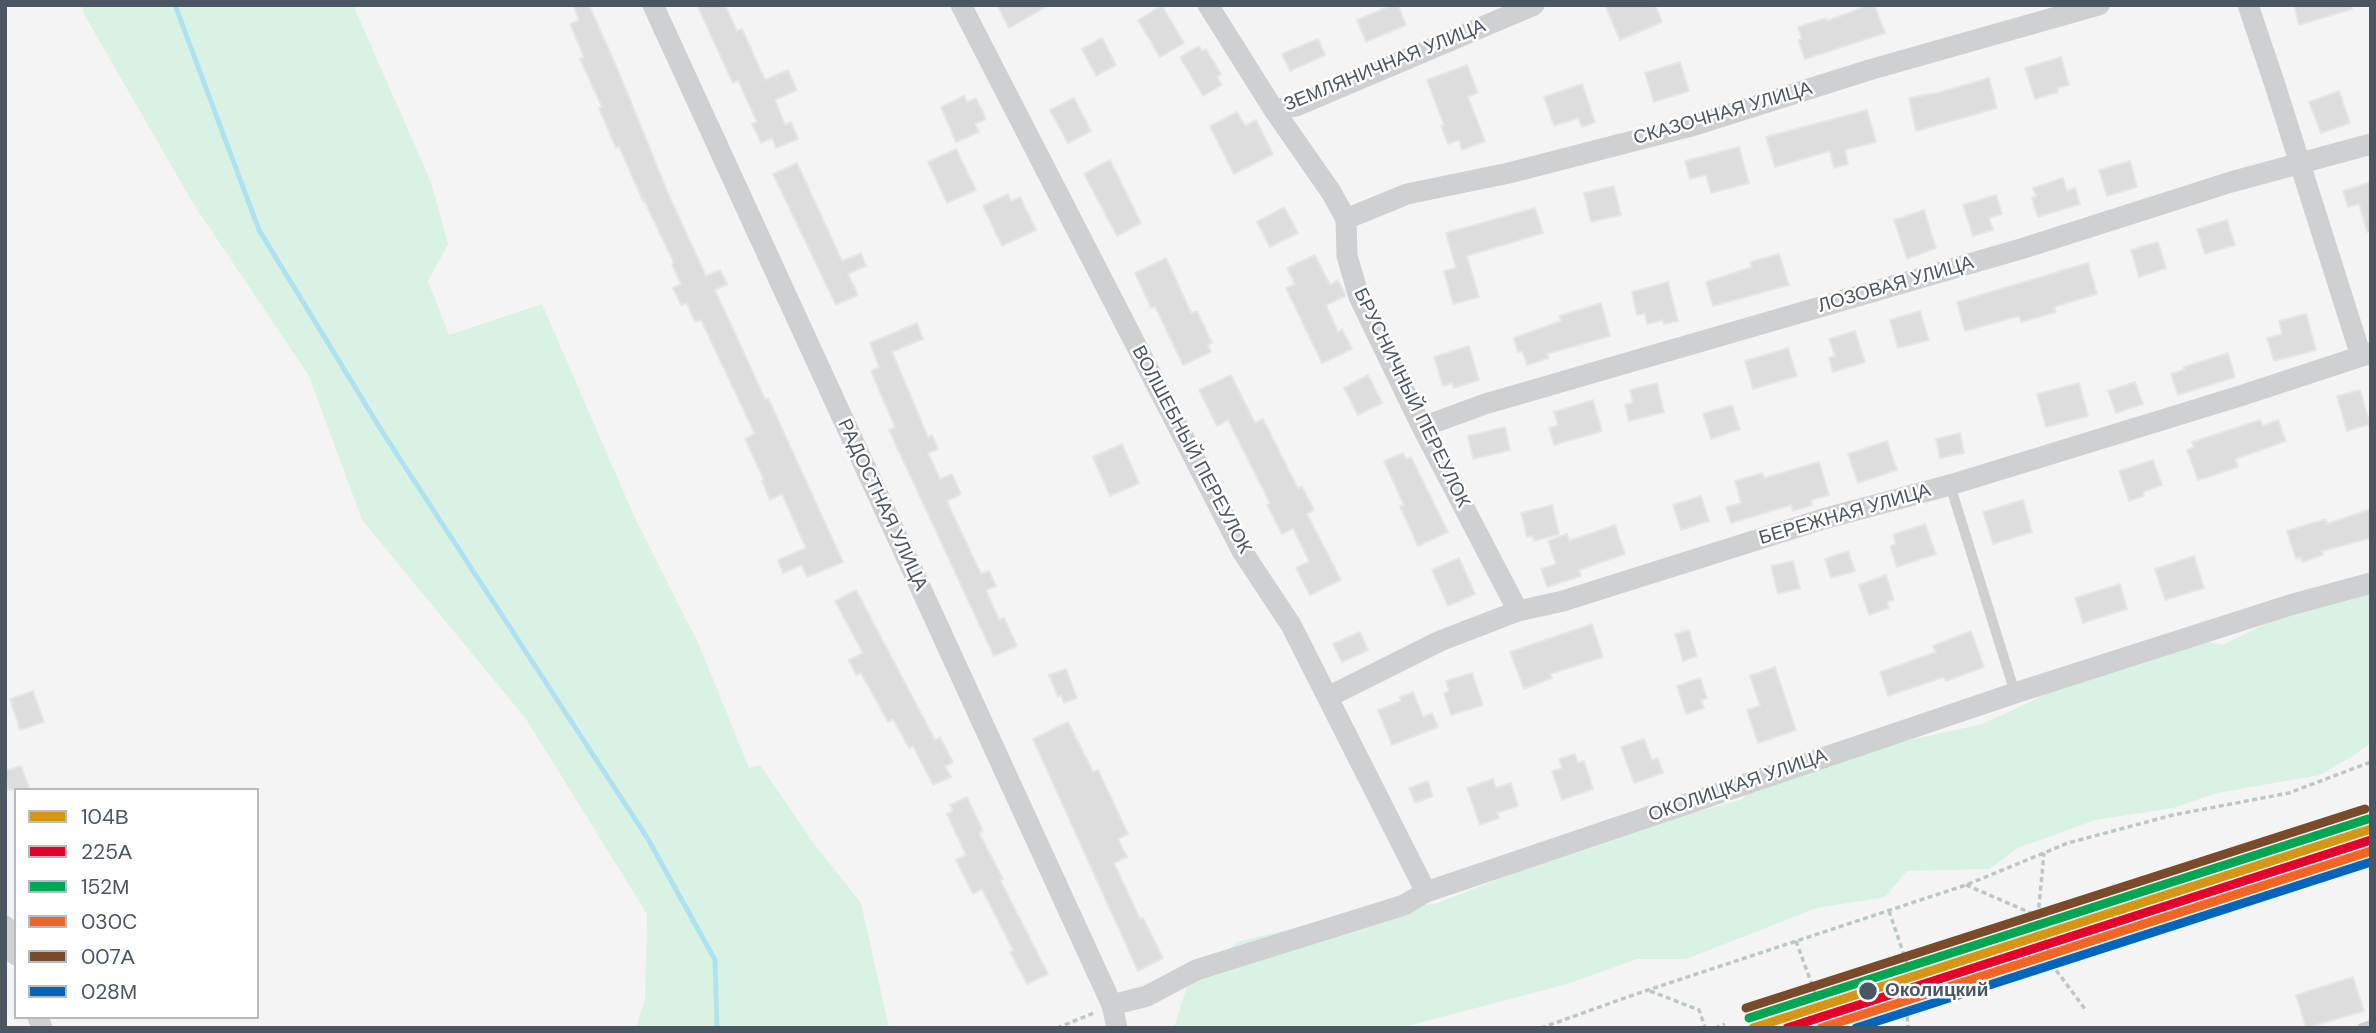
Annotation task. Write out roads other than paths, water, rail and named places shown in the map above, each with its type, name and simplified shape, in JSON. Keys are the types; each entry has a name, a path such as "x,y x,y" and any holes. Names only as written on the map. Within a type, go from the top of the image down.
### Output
{"street":[{"name":"РАДОСТНАЯ УЛИЦА","path":"653,5 1112,1005 1117,1028"},
{"name":"ВОЛШЕБНЫЙ ПЕРЕУЛОК","path":"961,5 1242,551 1291,625 1426,892"},
{"name":"БРУСНИЧНЫЙ ПЕРЕУЛОК","path":"1208,5 1346,219 1347,256 1359,297 1422,427 1518,611"},
{"name":"ЗЕМЛЯНИЧНАЯ УЛИЦА","path":"1274,110 1296,106 1534,5"},
{"name":"СКАЗОЧНАЯ УЛИЦА","path":"1346,219 1407,194 1509,173 1695,125 1869,70 2099,5"},
{"path":"2248,5 2366,354"},
{"name":"ЛОЗОВАЯ УЛИЦА","path":"1422,427 1485,404 2024,248 2231,182 2371,144"},
{"name":"БЕРЕЖНАЯ УЛИЦА","path":"1328,697 1440,641 1518,611 1563,601 1823,519 1950,485 2241,396 2366,354"},
{"name":"ОКОЛИЦКАЯ УЛИЦА","path":"1112,1005 1147,996 1196,970 1404,905 1426,892 2015,693 2290,605 2371,583"},
{"path":"5,926 14,950"}],"lane":[{"path":"1950,485 2015,693"},
{"path":"2362,1028 2371,1025"}],"waterway":[{"path":"175,5 259,230 383,433 648,839 715,960 717,1028"}],"place":[{"name":"Околицкий","path":"1868,991"}]}
